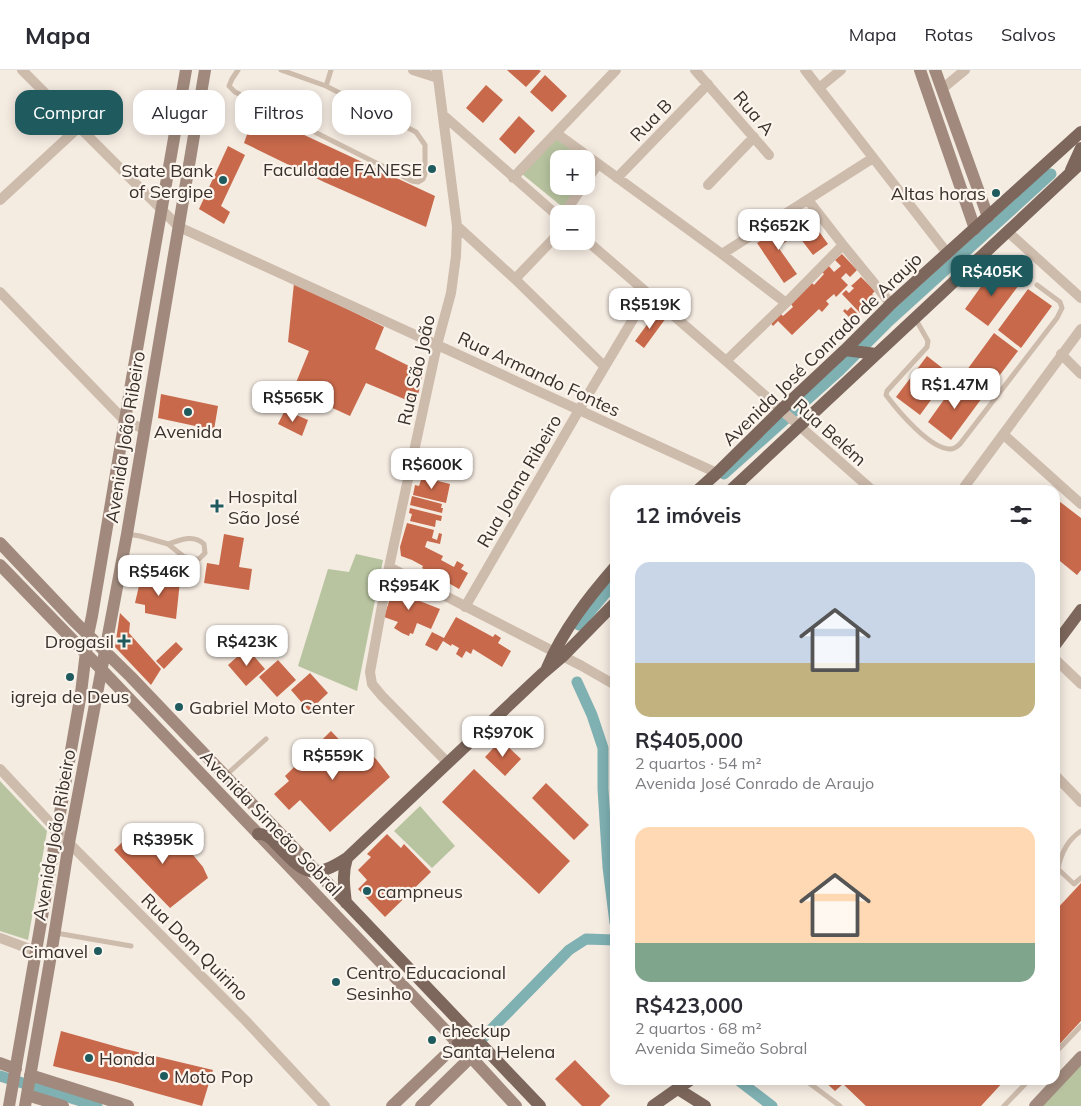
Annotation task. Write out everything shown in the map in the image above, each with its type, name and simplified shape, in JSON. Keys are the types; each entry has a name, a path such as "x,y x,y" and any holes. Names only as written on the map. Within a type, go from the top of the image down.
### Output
{"main road":[{"name":"Avenida João Ribeiro","path":"9,1106 8,1086 16,1070 81,693 88,635 186,70"},
{"name":"Avenida João Ribeiro","path":"27,1098 69,843 127,534 205,70"},
{"path":"920,70 982,223"},
{"path":"935,70 982,223"},
{"name":"Avenida José Conrado de Araujo","path":"704,485 847,350 892,304 1081,132"},
{"path":"1068,174 1081,148"},
{"path":"736,485 873,354 915,318 1081,163"},
{"path":"847,350 873,354"},
{"name":"Avenida Simeão Sobral","path":"0,542 346,903 474,1047 516,1106"},
{"name":"Avenida Simeão Sobral","path":"0,565 101,668 458,1044"},
{"path":"558,655 567,629 594,590 610,572"},
{"path":"558,655 610,608"},
{"path":"1060,638 1081,610"},
{"name":"Avenida Simeão Sobral","path":"317,872 326,870 347,858 545,671 558,655"},
{"path":"258,834 264,834 272,840 298,866 305,870 317,872"},
{"path":"346,903 343,882 347,858"},
{"path":"392,1106 458,1044 464,1040 474,1047 421,1106"},
{"name":"Avenida Simeão Sobral","path":"474,1047 540,1106"},
{"path":"1060,1079 1081,1057"},
{"path":"0,1063 16,1070"},
{"path":"30,1076 128,1106"},
{"path":"653,1106 683,1085"},
{"path":"1035,1106 1055,1085"},
{"path":"662,1106 678,1089"},
{"path":"678,1089 704,1106"},
{"path":"27,1098 63,1106"}],"street":[{"name":"Rua Armando Fontes","path":"22,70 42,90"},
{"path":"413,70 437,74"},
{"path":"513,178 616,70"},
{"name":"Rua A","path":"695,70 769,155"},
{"path":"805,70 948,254"},
{"path":"819,88 841,70"},
{"path":"942,89 965,70"},
{"name":"Rua São João","path":"437,74 457,226 456,256 453,279 389,568 370,676 372,684 382,696 448,763"},
{"name":"Rua B","path":"617,178 708,84"},
{"path":"443,115 550,209"},
{"path":"556,133 722,254 786,304"},
{"path":"0,200 70,135"},
{"name":"Rua Armando Fontes","path":"87,135 179,227 717,473"},
{"path":"708,185 754,137"},
{"path":"722,254 873,158"},
{"path":"595,168 598,164"},
{"path":"808,200 892,304"},
{"path":"457,226 515,279 604,366"},
{"path":"1007,231 1081,298"},
{"path":"515,279 550,242"},
{"path":"726,361 786,304 843,245"},
{"name":"Rua Belém","path":"595,248 866,485"},
{"path":"0,292 125,421 144,429"},
{"name":"Rua Joana Ribeiro","path":"465,607 578,410 648,294"},
{"path":"966,485 1081,329"},
{"path":"1062,354 1081,374"},
{"path":"1004,435 1060,485"},
{"path":"1060,485 1081,504"},
{"path":"389,568 610,682"},
{"path":"1060,664 1081,684"},
{"name":"Rua Dom Quirino","path":"0,769 69,843 246,1021 324,1106"},
{"path":"1060,780 1081,802"},
{"path":"0,938 52,955"}],"lane":[{"path":"238,70 229,86 235,92 412,181 418,182 423,179 425,174 425,151 423,142 418,134 326,86 281,70"},
{"path":"298,76 300,70"},
{"path":"326,86 331,70"},
{"path":"915,318 928,341 927,347 887,391 886,395 900,413 926,438 943,448 952,449 960,444 1060,313 1062,308 1060,302 1037,285"},
{"path":"127,534 168,544 183,556 192,559 200,559 205,553 204,544 199,539 192,538 168,544"},
{"path":"225,776 266,739"},
{"path":"1060,859 1068,843 1081,832"},
{"path":"1060,871 1074,884 1081,878"},
{"path":"55,933 131,946"},
{"path":"1060,1048 1081,1026"},
{"path":"812,1085 840,1106"},
{"path":"1004,1106 1024,1085"}],"green space":[{"path":"557,134 576,150 550,150 550,195 577,195 568,205 560,205 522,174"},
{"path":"356,554 383,560 357,691 298,666 328,569 349,572"},
{"path":"0,781 47,831 28,940 0,931"},
{"path":"420,806 455,846 432,868 394,831"},
{"path":"1081,1056 1081,1106 1034,1106 1054,1085 1060,1085 1060,1078"}],"building":[{"path":"507,70 539,70 541,71 526,87"},
{"path":"545,75 567,96 552,112 530,92"},
{"path":"486,85 503,100 483,123 466,108"},
{"path":"519,116 535,131 515,154 499,139"},
{"name":"Faculdade FANESE","path":"247,135 304,135 435,196 426,227 324,182 244,143"},
{"name":"State Bank of Sergipe","path":"228,146 245,155 221,206 230,212 224,224 199,209"},
{"path":"805,212 828,244 813,255 800,238 805,234 794,219"},
{"path":"791,221 799,233 778,247 797,274 784,283 757,243"},
{"path":"842,254 857,270 850,277 846,273 841,278 848,285 836,297 834,294 826,301 829,304 822,312 819,309 792,335 778,321 773,326 770,322 780,313 783,316 793,307 791,304 812,283 814,285 824,274 822,272 828,265 834,272 841,266 835,260"},
{"path":"995,267 1019,285 988,326 965,309"},
{"path":"861,277 875,291 872,294 874,296 863,306 865,309 860,313 842,294 846,290 849,293 854,288 851,286"},
{"path":"294,283 384,327 375,349 423,373 416,404 366,383 350,416 293,390 309,351 288,342"},
{"path":"1028,289 1052,306 1021,348 998,330"},
{"path":"851,307 857,313 851,319 843,311 845,309 847,311"},
{"path":"657,311 666,318 644,348 635,341"},
{"path":"994,333 1018,351 987,392 964,374"},
{"path":"927,356 950,374 920,415 896,397"},
{"path":"958,380 982,398 951,440 928,422"},
{"name":"Avenida","path":"161,394 218,406 214,430 158,418"},
{"path":"285,410 308,420 302,436 278,424"},
{"path":"422,477 450,484 446,503 413,495 415,485 419,486"},
{"path":"412,496 442,504 442,513 410,505"},
{"path":"1060,502 1081,518 1081,570 1077,575 1060,561"},
{"path":"410,508 442,516 441,521 436,520 435,527 410,521 412,514 409,513"},
{"path":"407,523 434,530 432,538 437,540 439,533 442,534 440,544 427,541 425,547 443,556 441,560 454,567 457,561 464,565 461,569 468,573 459,589 422,568 423,566 401,556 400,547"},
{"path":"224,534 244,538 239,567 252,569 249,590 204,583 207,563 219,565"},
{"path":"141,577 180,581 176,619 145,613 145,605 135,603"},
{"path":"395,583 408,587 407,596 440,609 431,629 417,623 413,634 410,633 409,636 394,628 398,622 384,617"},
{"path":"120,613 130,623 129,633 161,669 151,685 115,647"},
{"path":"456,617 493,637 495,634 501,638 498,643 511,651 502,667 473,649 471,654 466,651 462,658 456,654 459,648 452,644 451,646 443,641 437,651 425,645 432,632 444,638"},
{"path":"176,642 183,649 164,669 156,661"},
{"path":"247,648 265,669 246,686 228,665"},
{"path":"278,660 296,680 277,697 259,677"},
{"path":"310,673 328,693 309,711 291,690"},
{"path":"331,731 350,751 360,745 376,759 390,777 330,832 300,800 289,810 274,794 289,781 285,776"},
{"path":"501,740 521,759 505,776 485,757"},
{"path":"474,769 570,861 539,894 442,802"},
{"path":"546,783 589,825 574,840 532,798"},
{"path":"137,828 184,844 203,867 208,878 170,908 114,850"},
{"path":"387,834 401,848 404,844 431,872 385,917 358,889 367,880 358,870 371,857 367,854"},
{"path":"1081,883 1081,1021 1060,1044 1060,906"},
{"path":"61,1031 125,1049 213,1070 202,1106 53,1066"},
{"path":"575,1060 610,1096 600,1106 582,1106 555,1079"},
{"path":"828,1085 842,1085 835,1091"},
{"path":"844,1085 1000,1085 981,1106 866,1106"}],"waterway":[{"path":"724,474 838,372 887,323 1051,174"},
{"path":"579,625 610,588"},
{"path":"577,682 592,715 603,748 603,789 610,883"},
{"path":"474,1047 569,950 586,939 610,940"},
{"path":"0,1076 97,1106"},
{"path":"745,1085 772,1106"}],"place":[{"name":"Faculdade FANESE","path":"432,169"},
{"name":"State Bank of Sergipe","path":"223,180"},
{"name":"Altas horas","path":"996,193"},
{"name":"Avenida","path":"188,412"},
{"name":"Hospital São José","path":"217,506"},
{"name":"Drogasil","path":"124,641"},
{"name":"igreja de Deus","path":"70,677"},
{"name":"Gabriel Moto Center","path":"179,707"},
{"name":"campneus","path":"367,891"},
{"name":"Cimavel","path":"98,951"},
{"name":"Centro Educacional Sesinho","path":"336,982"},
{"name":"checkup Santa Helena","path":"432,1040"},
{"name":"Honda","path":"89,1058"},
{"name":"Moto Pop","path":"164,1076"}]}
